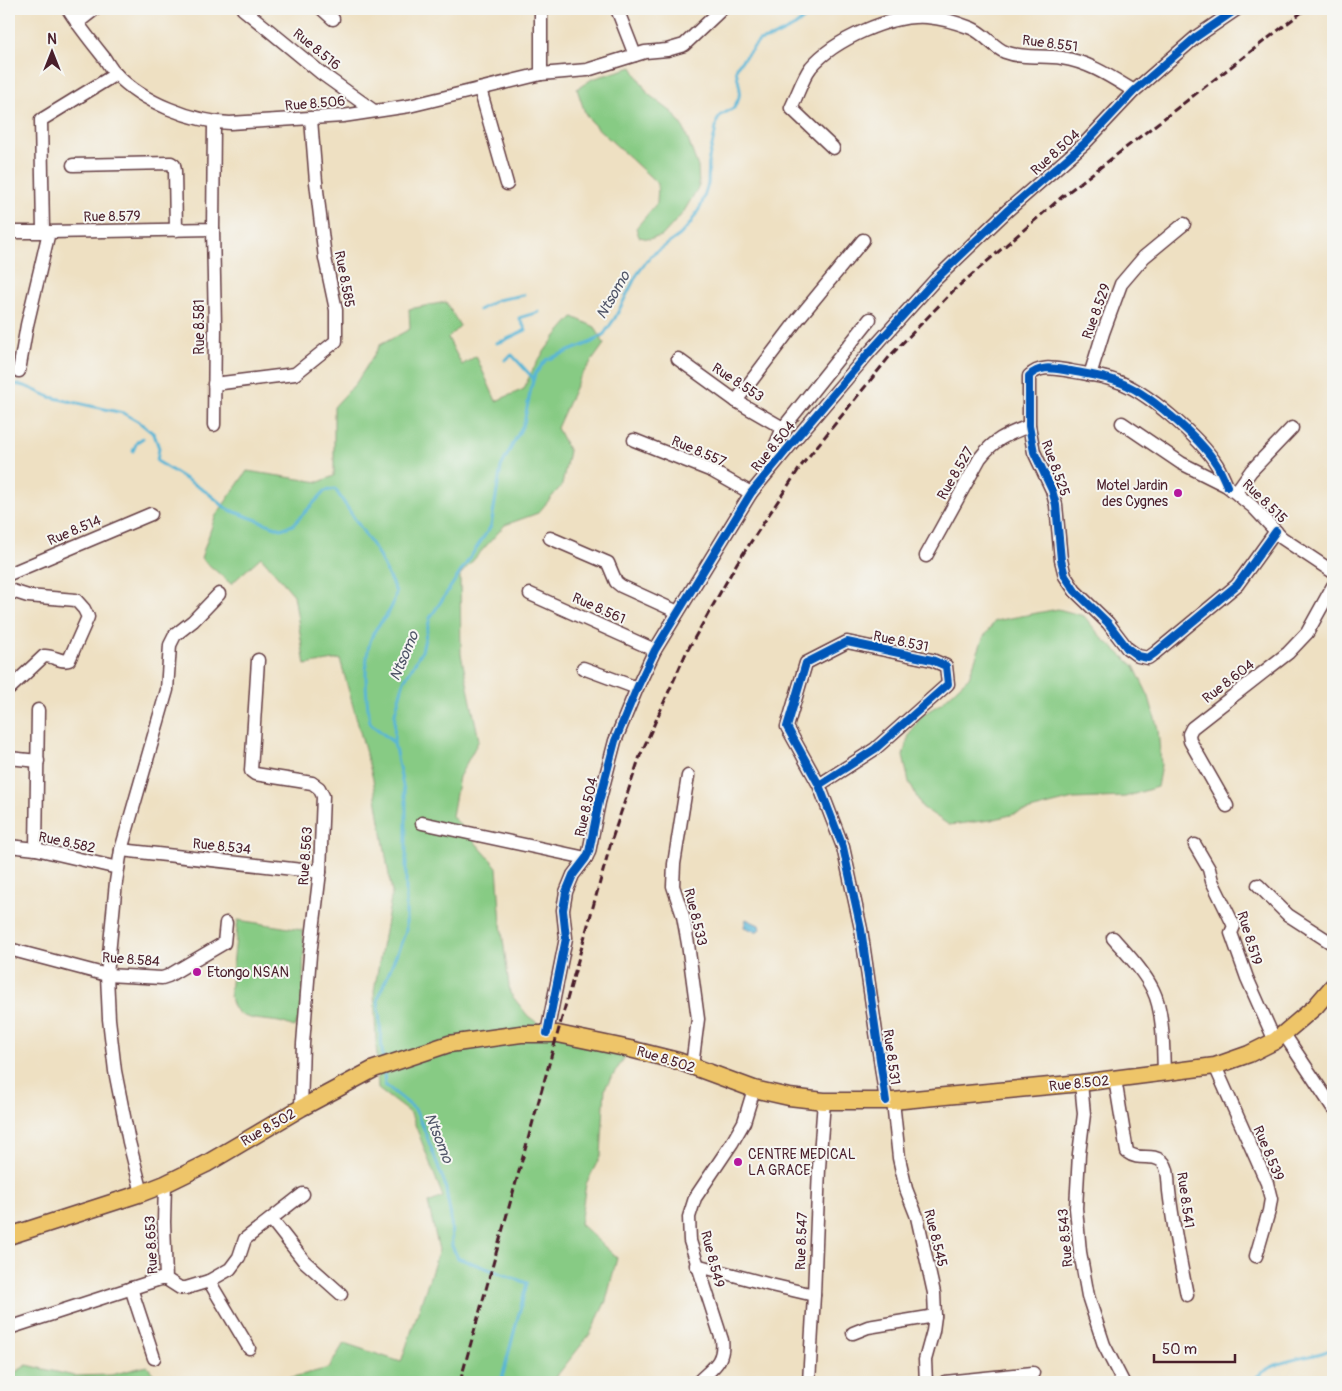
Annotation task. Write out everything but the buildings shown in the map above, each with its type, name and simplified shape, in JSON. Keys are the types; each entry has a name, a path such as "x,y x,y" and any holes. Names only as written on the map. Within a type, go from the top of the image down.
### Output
{"main road":[{"name":"Rue 8.502","path":"9,1236 165,1184 206,1164 301,1108 374,1069 449,1044 521,1034 547,1033 630,1049 692,1066 789,1098 824,1101 889,1101 1081,1083 1215,1066 1249,1054 1280,1038 1315,1007 1333,986"}],"street":[{"name":"Rue 8.506","path":"68,9 116,74 133,88 154,102 214,123 311,119 374,111 409,106 541,74 587,70 635,55 684,45 722,9"},
{"path":"77,23 95,9"},
{"name":"Rue 8.516","path":"243,9 321,73 374,111"},
{"path":"322,9 333,19"},
{"path":"541,74 542,9"},
{"path":"617,9 635,55"},
{"name":"Rue 8.504","path":"547,1033 566,938 563,910 566,892 573,875 586,858 615,741 655,650 751,493 866,355 936,278 1008,210 1085,142 1134,91 1196,38 1237,9"},
{"name":"Rue 8.551","path":"833,148 791,108 810,68 829,51 900,14 927,13 973,29 1005,52 1081,62 1101,70 1134,91"},
{"path":"19,371 46,232 41,120 116,74"},
{"path":"480,89 508,184"},
{"name":"Rue 8.585","path":"214,384 295,374 336,341 336,310 325,258 311,119"},
{"path":"213,229 214,123"},
{"path":"74,165 171,163 174,165 175,171 176,230"},
{"name":"Rue 8.529","path":"1090,375 1102,333 1121,284 1144,257 1184,224"},
{"name":"Rue 8.579","path":"9,232 213,229"},
{"name":"Rue 8.581","path":"213,229 214,426"},
{"path":"736,401 804,311 862,240"},
{"path":"774,464 776,444 783,428 870,319"},
{"name":"Rue 8.553","path":"678,359 736,401 783,428"},
{"name":"Rue 8.525","path":"1231,489 1203,446 1169,415 1132,388 1117,381 1045,368 1035,369 1029,376 1029,426 1034,452 1052,490 1056,505 1061,560 1065,576 1076,592 1108,623 1128,648 1138,656 1148,658 1237,585 1276,531"},
{"name":"Rue 8.515","path":"1122,424 1181,463 1231,489 1253,507 1282,538 1333,572"},
{"name":"Rue 8.527","path":"926,556 980,458 991,444 1001,437 1029,426"},
{"path":"1231,489 1292,428"},
{"name":"Rue 8.557","path":"634,440 712,471 751,493"},
{"name":"Rue 8.514","path":"9,574 151,514"},
{"path":"550,538 608,563 616,582 621,586 678,612"},
{"name":"Rue 8.604","path":"1227,806 1190,741 1189,734 1192,728 1288,653 1307,633 1333,586"},
{"path":"9,590 28,596 76,600 88,617 69,660 64,661 47,655 44,656 9,690"},
{"path":"142,1193 129,1142 115,1071 109,1019 107,975 118,868 121,850 167,690 170,645 175,635 193,622 220,594"},
{"name":"Rue 8.561","path":"530,594 655,650"},
{"name":"Rue 8.531","path":"819,785 875,749 948,684 946,666 932,660 847,642 806,663 788,727 819,785 843,848 861,929 889,1101"},
{"name":"Rue 8.563","path":"258,660 251,771 255,774 312,783 319,788 323,796 320,872 310,954 303,1044 301,1108"},
{"path":"583,668 637,688"},
{"path":"36,849 38,710"},
{"path":"9,758 38,761"},
{"name":"Rue 8.533","path":"688,776 674,864 673,886 683,916 698,1019 692,1066"},
{"path":"422,823 586,858"},
{"name":"Rue 8.519","path":"1195,845 1209,869 1212,881 1234,926 1231,933 1244,969 1280,1038 1333,1108"},
{"name":"Rue 8.582","path":"9,846 36,849 118,868"},
{"name":"Rue 8.534","path":"121,850 320,872"},
{"path":"1258,885 1288,915 1333,944"},
{"name":"Rue 8.584","path":"9,950 107,975 158,978 168,976 224,943 226,923"},
{"path":"1113,938 1137,966 1153,990 1158,1004 1164,1073"},
{"name":"Rue 8.539","path":"1215,1066 1267,1183 1271,1199 1256,1256"},
{"name":"Rue 8.541","path":"1115,1079 1127,1152 1133,1156 1153,1157 1163,1162 1166,1167 1187,1294"},
{"name":"Rue 8.543","path":"1081,1083 1084,1114 1079,1154 1076,1208 1080,1252 1090,1304 1104,1345 1123,1382"},
{"name":"Rue 8.549","path":"698,1382 720,1360 723,1349 722,1340 696,1265 690,1241 689,1218 695,1198 732,1144 744,1122 754,1088"},
{"name":"Rue 8.547","path":"808,1382 824,1101"},
{"name":"Rue 8.545","path":"889,1101 906,1189 916,1218 934,1293 935,1316 925,1360 926,1382"},
{"name":"Rue 8.653","path":"165,1184 166,1279 180,1288 186,1288 209,1280 230,1269 239,1257 245,1239 303,1194"},
{"path":"271,1219 304,1261 340,1294"},
{"path":"696,1265 770,1285 814,1294"},
{"path":"12,1327 131,1288 166,1279"},
{"path":"209,1280 249,1348"},
{"path":"131,1288 154,1358"},
{"path":"853,1333 868,1326 935,1316"},
{"path":"945,1382 1033,1373"}],"green space":[{"path":"632,67 648,94 673,113 684,129 698,167 699,186 683,213 662,236 649,239 639,237 636,228 657,203 658,184 591,122 585,113 577,89 592,79"},
{"path":"446,302 460,326 448,338 462,365 476,356 496,401 524,389 533,369 545,351 573,317 595,327 604,344 579,379 557,428 569,451 562,485 538,513 505,525 460,575 461,654 479,740 459,777 452,816 497,867 501,924 510,993 528,1016 551,1033 630,1049 605,1088 601,1155 586,1184 580,1224 617,1258 606,1301 590,1334 552,1382 249,1382 289,1378 329,1368 344,1343 401,1362 439,1250 428,1203 443,1197 411,1114 378,1089 374,991 392,893 373,779 340,659 305,665 294,595 261,557 231,584 201,558 215,517 247,471 319,482 334,476 334,407 356,383 380,345 410,329 409,309"},
{"path":"1058,609 1084,616 1101,637 1134,666 1149,697 1158,729 1161,765 1157,787 1125,797 1073,799 991,820 949,825 922,807 909,782 903,756 909,735 922,715 940,704 969,677 983,638 995,621"},
{"path":"238,920 302,930 304,944 302,1016 294,1027 279,1022 246,1017 234,1009 230,992"},
{"path":"27,1365 74,1376 111,1375 147,1366 160,1382 11,1382 14,1373"}],"water":[{"path":"746,919 759,925 760,929 756,932 744,927"}],"waterway":[{"name":"Ntsomo","path":"383,1061 378,999 406,931 406,801 394,743 395,713 404,681 422,651 430,618 491,526 501,467 524,423 535,374 546,360 592,342 604,334 615,318 636,276 646,262 652,255 680,235 690,224 701,206 708,184 709,158 717,121 721,115 734,108 739,97 740,89 736,70 738,65 759,41 773,37 795,26 816,9"},
{"path":"479,310 497,300 524,295"},
{"path":"496,343 526,330 519,318 539,312"},
{"path":"505,360 512,355 533,378"},
{"path":"9,383 25,386 50,397 123,413 139,422 154,434 159,448 157,461 208,493 227,509 281,529 293,525 325,491 335,489 378,554 396,592 391,608 370,641 366,664 367,701 370,723 393,742"},
{"path":"133,451 137,442 143,438"},
{"name":"Ntsomo","path":"384,1072 385,1085 415,1109 424,1129 445,1184 451,1218 452,1246 458,1258 527,1283 502,1378 507,1382"},
{"path":"1252,1382 1260,1374 1279,1364 1333,1349"}],"railway":[{"path":"460,1382 612,839 640,756 686,653 737,563 801,466 890,356 954,290 1063,196 1306,9"}],"cycle path":[{"path":"547,1033 566,938 563,910 566,892 573,875 589,852 599,802 615,741 655,650 751,493 867,355 936,279 1008,210 1085,143 1134,91 1196,37 1237,9"},
{"path":"1227,486 1217,465 1199,442 1157,405 1128,386 1105,378 1054,369 1039,370 1029,376 1029,426 1034,452 1052,490 1056,505 1061,560 1065,576 1075,591 1108,623 1127,648 1138,656 1148,658 1155,653 1237,585 1276,531"},
{"path":"819,785 875,749 948,684 946,666 932,660 847,642 806,663 787,727 819,785 843,847 861,929 886,1101"}],"place":[{"name":"Motel Jardin des Cygnes","path":"1178,493"},
{"name":"Etongo NSAN","path":"197,972"},
{"name":"CENTRE MEDICAL LA GRACE","path":"738,1162"}]}
